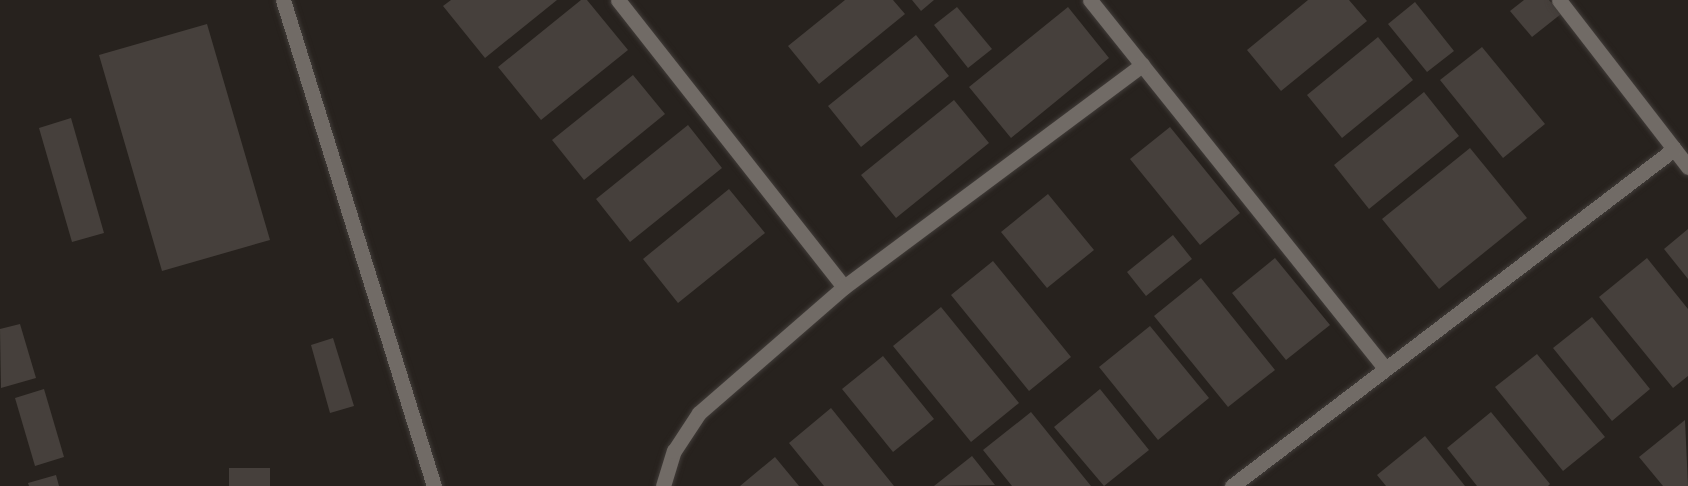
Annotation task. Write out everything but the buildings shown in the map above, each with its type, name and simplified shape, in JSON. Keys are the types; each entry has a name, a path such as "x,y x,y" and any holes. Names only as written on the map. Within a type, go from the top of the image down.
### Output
{"street":[{"path":"283,0 434,486"},
{"path":"618,0 844,287"},
{"path":"1090,0 1383,366"},
{"path":"1559,0 1688,167"},
{"path":"663,486 674,451 699,413 844,287 1143,65"},
{"path":"1232,486 1383,366 1674,149"}]}
